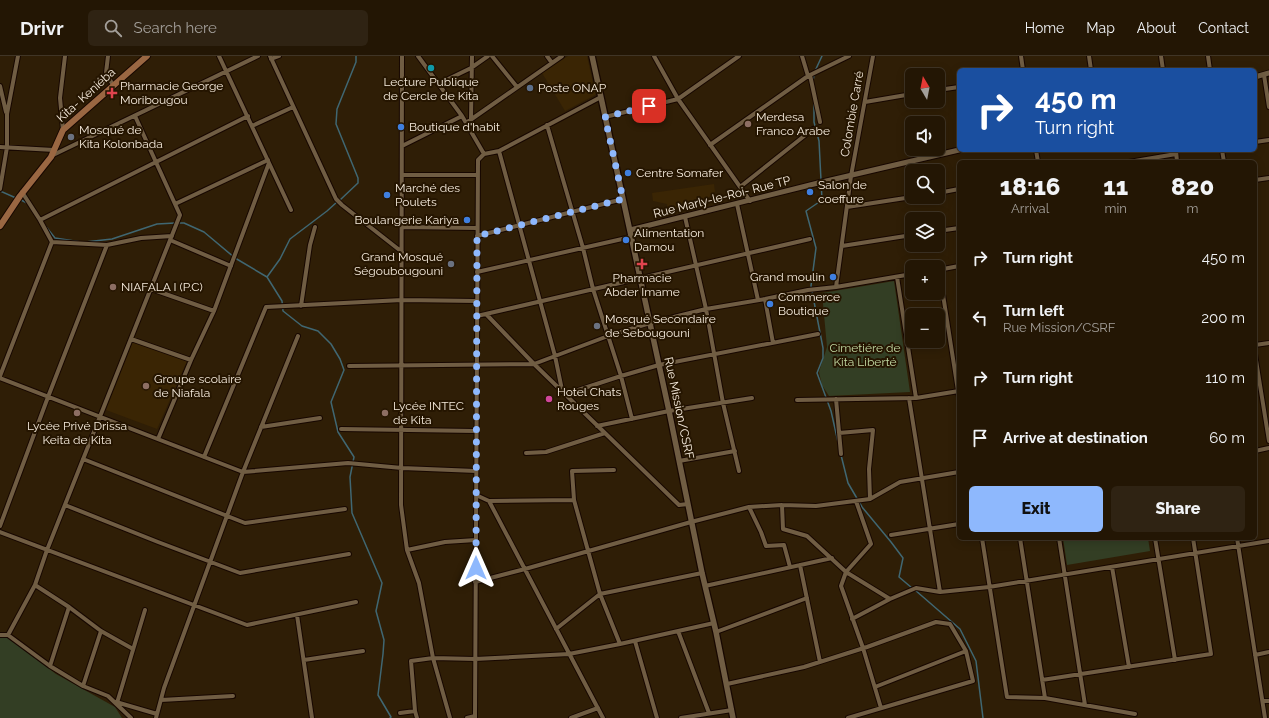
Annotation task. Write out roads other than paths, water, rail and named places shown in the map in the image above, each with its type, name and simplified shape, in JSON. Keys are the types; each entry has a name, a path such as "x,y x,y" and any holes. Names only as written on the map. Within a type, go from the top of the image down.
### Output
{"main road":[{"name":"Kita- Keniéba","path":"0,226 21,194 52,153 63,130 147,56"},
{"name":"Rue Mission/CSRF","path":"592,56 734,718"}],"street":[{"path":"0,189 7,147 7,114 18,56"},
{"path":"63,130 60,98 65,56"},
{"path":"108,56 106,73 113,85"},
{"path":"219,56 291,210"},
{"path":"0,147 52,153 135,116 258,56"},
{"path":"279,56 270,58 336,199 402,252"},
{"path":"402,56 401,505 407,550 419,583 433,658 450,718"},
{"path":"418,56 462,116 484,154"},
{"path":"471,119 472,56"},
{"path":"438,84 471,68 488,56"},
{"path":"492,56 517,87"},
{"path":"547,56 552,63"},
{"path":"466,123 562,56"},
{"path":"654,56 678,99 750,201"},
{"path":"605,117 678,99 739,56"},
{"path":"802,56 809,76 820,122"},
{"path":"710,145 809,76 848,56"},
{"name":"Colombie Carré","path":"836,287 851,176 873,56"},
{"path":"1021,56 1023,68"},
{"path":"1089,56 1091,68"},
{"path":"1161,56 1163,68"},
{"path":"1208,56 1210,68"},
{"path":"1266,74 1269,107"},
{"path":"0,86 7,114"},
{"path":"945,89 957,86"},
{"path":"865,102 905,95"},
{"path":"467,718 475,717 478,160 484,154 499,151 601,97"},
{"path":"252,126 293,107"},
{"path":"8,634 35,585 47,550 180,215 135,116"},
{"path":"40,220 248,116"},
{"path":"402,146 462,116"},
{"path":"547,126 583,248 593,289 621,376 632,419"},
{"path":"740,187 813,129"},
{"path":"1257,142 1269,140"},
{"name":"Rue Marly-le-Roi- Rue TP","path":"631,233 685,217 818,183 957,150"},
{"path":"499,151 564,392"},
{"path":"1138,160 1176,152"},
{"path":"175,204 268,161"},
{"path":"158,439 190,360 214,312 232,266 268,161"},
{"path":"402,175 478,175"},
{"path":"1257,180 1269,178"},
{"path":"945,191 957,189"},
{"path":"21,194 40,220 52,242 0,377 243,472 348,463 402,468 476,471"},
{"path":"847,207 905,198"},
{"path":"477,236 623,199"},
{"path":"737,204 758,300"},
{"path":"685,217 706,309 724,403 740,471"},
{"path":"301,306 310,245 315,227"},
{"path":"402,227 477,228"},
{"path":"945,230 957,228"},
{"path":"477,272 583,248 631,233"},
{"path":"842,246 905,236"},
{"path":"52,242 107,245 141,238 171,238 232,266"},
{"path":"477,316 810,239"},
{"path":"0,526 107,245"},
{"path":"945,268 957,266"},
{"path":"349,366 534,364 608,336 650,323 706,309 808,290 836,287 905,275"},
{"path":"897,276 916,398"},
{"path":"151,289 214,312"},
{"path":"765,299 773,343"},
{"path":"204,457 266,307 402,300 477,301"},
{"path":"943,300 957,385"},
{"path":"486,314 534,364 679,505 688,504"},
{"path":"564,392 659,365 818,334"},
{"path":"0,635 8,634 50,666 83,686 108,696 117,703 156,716 164,688 243,472 298,336"},
{"path":"131,339 190,360"},
{"path":"1257,345 1269,343"},
{"path":"1257,366 1269,441"},
{"path":"797,400 916,398 957,391"},
{"path":"597,426 669,411 752,398"},
{"path":"908,398 940,592"},
{"path":"836,399 841,454"},
{"path":"261,427 320,418"},
{"path":"341,429 476,431"},
{"path":"839,434 872,430 869,469 870,499"},
{"path":"526,453 546,452 605,434"},
{"path":"1257,451 1269,448"},
{"path":"679,461 735,451"},
{"path":"84,459 245,523 345,509"},
{"path":"614,470 572,471 574,500 600,594 620,644"},
{"path":"475,582 749,507 782,505 816,506 870,499 900,482 957,472"},
{"path":"476,495 489,500 574,500"},
{"path":"489,500 603,718"},
{"path":"856,501 871,544 846,572 841,586 863,648 881,708"},
{"path":"65,505 210,562 240,572 349,554"},
{"path":"782,505 783,528 807,536 846,572 890,599"},
{"path":"749,507 766,546 784,545 790,567"},
{"path":"891,534 957,524"},
{"path":"0,532 247,625 356,602"},
{"path":"407,550 445,542 476,540"},
{"path":"982,540 1007,697 1045,698 1135,714"},
{"path":"1020,540 1045,698"},
{"path":"1059,540 1085,705"},
{"path":"1155,540 1175,660"},
{"path":"1042,680 1211,654 1193,540"},
{"path":"1237,540 1265,718"},
{"path":"852,619 890,599 916,588 940,592 989,587 1269,541"},
{"path":"705,586 832,558"},
{"path":"800,565 820,662"},
{"path":"1112,567 1129,667"},
{"path":"556,629 600,594 702,573"},
{"path":"35,585 69,607 101,632 132,649"},
{"path":"716,632 807,598"},
{"path":"50,666 69,607"},
{"path":"117,703 132,649 145,610"},
{"path":"297,615 312,718"},
{"path":"727,684 804,667 936,622 950,624 966,651 973,681 848,718"},
{"path":"417,718 415,711 411,661 433,658 475,659 570,654 714,623"},
{"path":"678,631 709,713"},
{"path":"83,686 101,632"},
{"path":"635,641 657,718"},
{"path":"304,660 363,651"},
{"path":"875,687 966,651"},
{"path":"1255,655 1269,652"},
{"path":"108,696 131,718"},
{"path":"160,700 234,696"},
{"path":"1263,702 1269,701"},
{"path":"571,718 598,708"},
{"path":"681,718 732,710"},
{"path":"400,713 415,711"}],"waterway":[{"path":"340,200 358,183 358,178 336,124 337,109 356,62 356,56"},
{"path":"815,71 822,56"},
{"path":"813,82 814,74"},
{"path":"814,102 814,122 819,141 822,200 806,211 816,248 811,286 823,348 823,358 817,373 831,411 838,442"},
{"path":"0,191 16,198"},
{"path":"19,199 27,203"},
{"path":"267,277 280,259 290,239 337,202"},
{"path":"43,223 55,238 81,242"},
{"path":"85,242 112,239 157,224 175,223"},
{"path":"179,223 184,223 204,232 235,258 267,277 282,301 283,311 302,326 318,331 331,344 340,359 344,370 331,402 338,432 354,457 350,477 352,513 382,583 376,611 384,640 378,695 391,717 390,718"},
{"path":"841,455 848,483 862,507 903,558 899,577 912,588"},
{"path":"915,590 960,629 976,661 983,718"}],"place":[{"name":"Lecture Publique de Cercle de Kita","path":"431,68"},
{"name":"Poste ONAP","path":"530,88"},
{"name":"Pharmacie George Moribougou","path":"112,93"},
{"name":"Merdesa Franco Arabe","path":"748,124"},
{"name":"Boutique d'habit","path":"401,127"},
{"name":"Mosqué de Kita Kolonbada","path":"71,137"},
{"name":"Centre Somafer","path":"628,173"},
{"name":"Salon de coeffure","path":"810,192"},
{"name":"Marché des Poulets","path":"387,195"},
{"name":"Boulangerie Kariya","path":"467,220"},
{"name":"Alimentation Damou","path":"626,240"},
{"name":"Grand Mosqué Ségoubougouni","path":"451,264"},
{"name":"Pharmacie Abder Imame","path":"642,264"},
{"name":"Grand moulin","path":"833,277"},
{"name":"NIAFALA I (P.C)","path":"113,287"},
{"name":"Commerce Boutique","path":"770,304"},
{"name":"Mosqué Secondaire de Sebougouni","path":"597,326"},
{"name":"Groupe scolaire de Niafala","path":"146,386"},
{"name":"Hotel Chats Rouges","path":"549,399"},
{"name":"Lycée Privé Drissa Keita de Kita","path":"77,413"},
{"name":"Lycée INTEC de Kita","path":"385,413"}],"park label":[{"name":"Cimetiére de Kita Liberté","path":"865,355"}]}
